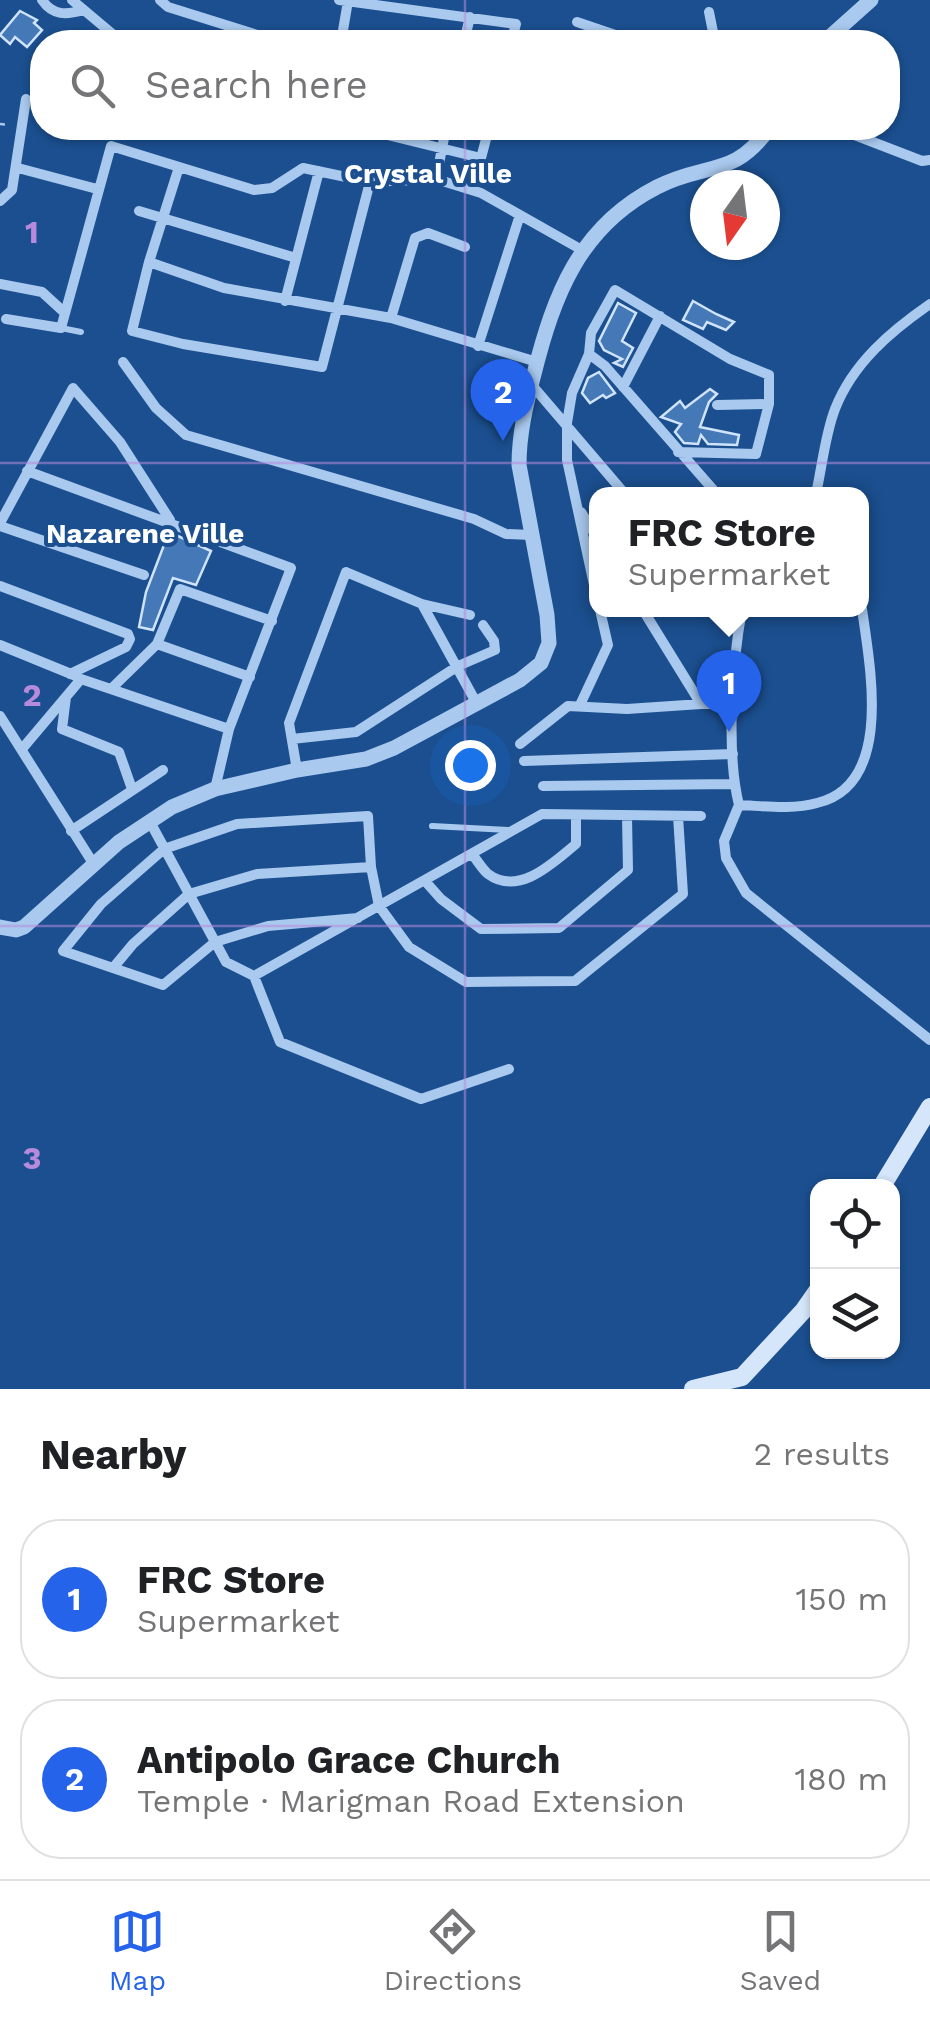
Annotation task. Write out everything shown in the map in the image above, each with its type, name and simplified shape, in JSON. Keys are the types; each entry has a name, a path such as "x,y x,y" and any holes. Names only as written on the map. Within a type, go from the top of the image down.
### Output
{"main road":[{"path":"886,1179 930,1107"},
{"path":"693,1389 727,1382 749,1372 810,1301"}],"street":[{"path":"42,0 62,14 84,10"},
{"path":"72,0 108,30"},
{"path":"339,0 516,24 514,30"},
{"path":"838,30 872,0"},
{"path":"343,30 348,1"},
{"path":"167,2 246,30"},
{"path":"709,12 713,30"},
{"path":"467,30 470,17"},
{"path":"577,22 601,30"},
{"path":"0,201 12,190 18,168 26,99"},
{"path":"408,140 480,158 485,140"},
{"path":"436,179 443,140"},
{"path":"0,926 16,930 24,926 149,820 215,789 366,759 394,748 520,680 541,663 549,643 548,615 518,465 519,440 555,298 582,250 626,207 656,187 737,162 761,140"},
{"path":"868,140 922,161 930,160"},
{"path":"6,319 61,328 111,146 254,190 272,188 304,168 370,182 436,179 481,193 582,250"},
{"path":"179,167 132,332 322,367 370,182"},
{"path":"18,168 97,189"},
{"path":"285,301 320,171"},
{"path":"139,211 296,258"},
{"path":"478,346 520,215"},
{"path":"391,318 414,238 428,233 464,246"},
{"path":"149,262 224,288 391,318 537,362"},
{"path":"0,284 42,292 65,313"},
{"path":"589,562 567,460 568,423 572,393 589,354 591,333 614,290 730,360 769,375 769,404 756,454 678,452"},
{"path":"818,487 835,410 860,363 930,304"},
{"path":"623,387 660,316"},
{"path":"589,354 710,487"},
{"path":"123,362 156,408 186,435 474,519 506,534 530,535"},
{"path":"532,384 619,487"},
{"path":"144,574 0,525 72,388 120,442 171,522"},
{"path":"717,404 769,404"},
{"path":"26,471 291,568 229,730 215,789"},
{"path":"576,502 589,524"},
{"path":"297,770 289,722 346,572 422,604 470,615"},
{"path":"0,586 128,634 130,639 126,647 76,676 66,697 22,749"},
{"path":"112,688 156,644 180,589 272,620"},
{"path":"422,604 477,704"},
{"path":"580,706 608,645 602,617"},
{"path":"647,617 701,704"},
{"path":"741,617 732,754 739,805 724,841 726,858 746,893 930,1040"},
{"path":"739,805 796,807 821,803 848,788 865,760 872,715 863,617"},
{"path":"292,739 356,732 458,666 495,650 483,625"},
{"path":"156,644 250,677"},
{"path":"0,645 229,730"},
{"path":"66,697 62,729 119,752 132,789"},
{"path":"520,744 568,706 627,710 734,704"},
{"path":"0,716 93,864"},
{"path":"524,761 732,754"},
{"path":"71,831 163,770"},
{"path":"544,786 734,784"},
{"path":"254,976 542,814 701,816"},
{"path":"358,918 268,926 215,942 163,986 63,951 101,904 164,849 237,824 368,816 371,867 379,906 410,947 466,982 575,981 683,894 678,816"},
{"path":"425,881 441,899 482,929 559,928 628,870 627,816"},
{"path":"472,854 489,875 510,880 537,876 576,844 576,817"},
{"path":"149,820 226,962 254,976 280,1042 421,1100 508,1069"},
{"path":"113,968 133,944 189,894 256,874 371,867"}],"lane":[{"path":"61,328 81,332"},
{"path":"432,826 484,832 514,830"}],"building":[{"path":"20,11 37,20 34,23 42,30 30,30 27,47 15,37 10,44 0,35"},
{"path":"693,301 734,322 726,330 707,322 703,329 683,320"},
{"path":"618,303 636,313 622,341 633,348 623,367 614,363 622,359 604,350 599,341"},
{"path":"599,372 615,393 590,403 582,393 588,378"},
{"path":"710,389 717,394 709,402 700,427 739,435 737,445 708,444 701,435 698,444 684,443 675,432 681,424 661,417 680,401 685,408"},
{"path":"169,532 211,551 196,585 173,578 153,630 139,627 146,592"}],"place":[{"name":"Antipolo Grace Church","path":"503,441"},
{"name":"FRC Store","path":"729,732"}],"district":[{"name":"Crystal Ville","path":"428,173"},
{"name":"Nazarene Ville","path":"145,533"}]}
